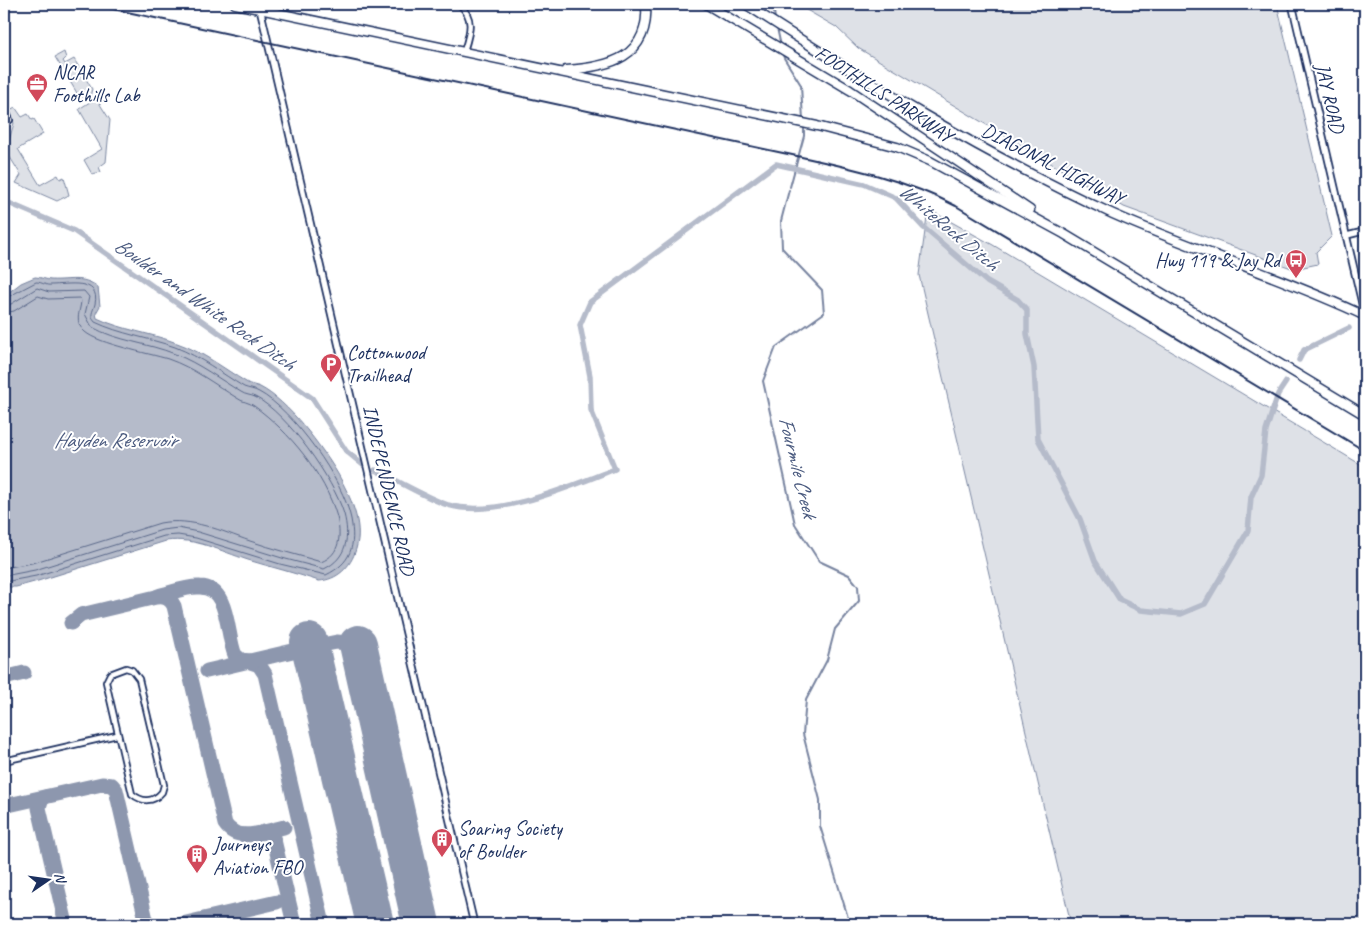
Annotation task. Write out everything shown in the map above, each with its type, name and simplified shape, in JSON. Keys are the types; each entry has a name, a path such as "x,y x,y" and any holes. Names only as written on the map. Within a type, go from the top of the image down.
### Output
{"highway":[{"path":"235,4 260,6 817,126 877,141 914,154 1064,234 1365,415"},
{"path":"555,71 598,68 620,59 632,48 641,35 646,4"},
{"name":"FOOTHILLS PARKWAY","path":"706,4 801,59 956,160 1064,234"},
{"name":"DIAGONAL HIGHWAY","path":"745,4 795,36 990,151 1076,196 1182,243 1300,288 1365,316"}],"street":[{"path":"459,4 466,10 471,25 464,51"},
{"name":"JAY ROAD","path":"1292,4 1365,316"},
{"name":"INDEPENDENCE ROAD","path":"260,6 474,924"},
{"path":"4,107 10,120 4,124"},
{"path":"1345,236 1365,231"},
{"path":"126,668 132,670 139,679 164,785 158,796 141,800 132,794 117,735 106,682 110,674 126,668"},
{"path":"4,761 117,735"}],"shaded area":[{"path":"796,4 1277,4 1332,236 1316,252 1318,264 1294,269 1124,207 858,48 836,27"},
{"path":"64,52 66,58 63,61 65,64 74,59 92,89 90,97 85,100 81,100 75,94 77,93 55,57"},
{"path":"96,98 110,120 106,162 99,167 101,172 92,174 84,160 102,149 79,109"},
{"path":"15,107 22,117 28,114 32,120 34,119 43,134 18,149 40,185 58,175 60,179 64,177 69,195 57,201 16,183 21,175 6,151 14,123 7,112"},
{"path":"928,209 993,245 1365,467 1365,924 1071,924 919,275"}],"water":[{"name":"Hayden Reservoir","path":"35,277 51,280 76,279 92,283 98,287 100,306 96,313 97,318 116,326 186,347 248,383 260,387 282,403 304,426 323,451 338,474 351,501 357,520 358,540 354,556 347,567 332,578 319,581 197,543 177,540 166,541 16,587 4,587 4,296 21,283"}],"waterway":[{"name":"Fourmile Creek","path":"773,4 775,19"},
{"name":"Fourmile Creek","path":"777,28 781,46"},
{"name":"Fourmile Creek","path":"782,53 801,85 803,120"},
{"name":"Fourmile Creek","path":"790,187 804,136 804,125"},
{"name":"WhiteRock Ditch","path":"375,470 439,502 467,508 488,508 533,499 615,469 591,410 590,376 580,325 590,302 776,164 864,184 896,198 924,228 987,282 1018,300 1027,310 1027,334 1034,367 1038,439 1080,519 1095,561 1120,600 1141,610 1181,614 1205,604 1248,531 1251,497 1261,475 1266,431 1278,394 1286,382"},
{"name":"Fourmile Creek","path":"789,190 781,221 782,248 822,290 824,313 776,347 763,381 795,524 819,561 849,575 858,586 859,601 835,629 827,660 806,700 803,734 820,800 820,826 850,924"},
{"name":"Boulder and White Rock Ditch","path":"4,201 74,231 312,398 346,451 363,465"},
{"name":"WhiteRock Ditch","path":"1299,360 1304,350 1349,328"}],"taxiway":[{"path":"158,596 189,588 200,587 210,589 222,603 235,655 241,660 249,661"},
{"path":"71,623 81,615 156,597 169,599 174,606 225,824 230,830 244,835 284,827"},
{"path":"297,650 337,642 358,644"},
{"path":"207,671 297,650 310,657 315,667"},
{"path":"247,661 259,665 265,674 323,924"},
{"path":"4,678 24,673"},
{"path":"4,806 102,784 112,785 116,790 147,924"},
{"path":"45,797 41,800 39,808 66,924"},
{"path":"274,840 294,924"},
{"path":"182,924 277,902"}],"runway":[{"path":"309,642 375,924"},
{"path":"358,644 421,924"}],"railway":[{"path":"90,4 818,161 858,170 918,189 956,206 1365,451"}],"place":[{"name":"NCAR Foothills Lab","path":"37,103"},
{"name":"Hwy 119 & Jay Rd","path":"1296,279"},
{"name":"Cottonwood Trailhead","path":"331,383"},
{"name":"Soaring Society of Boulder","path":"442,858"},
{"name":"Journeys Aviation FBO","path":"197,874"}]}
